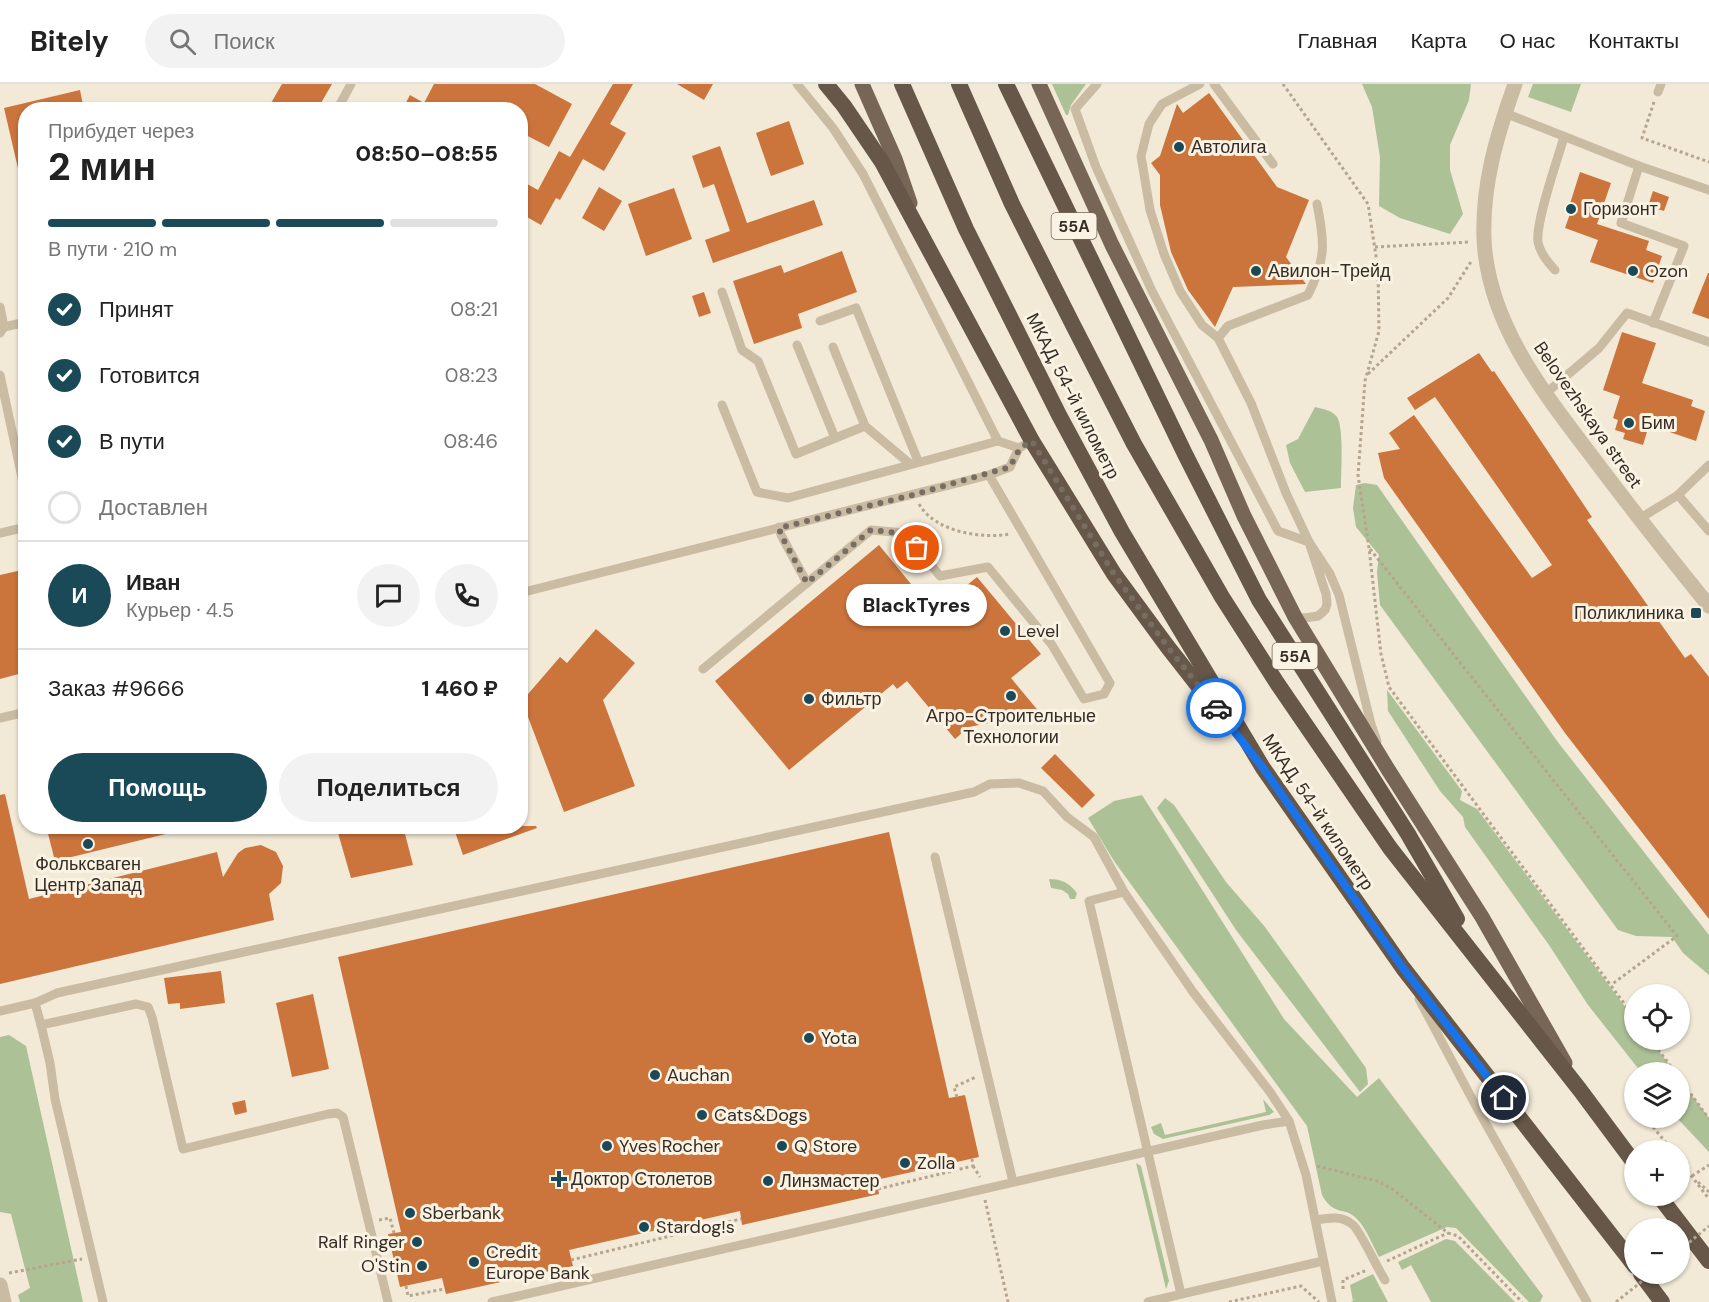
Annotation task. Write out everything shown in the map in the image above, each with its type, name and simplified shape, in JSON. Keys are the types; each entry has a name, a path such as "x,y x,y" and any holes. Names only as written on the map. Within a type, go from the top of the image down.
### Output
{"highway":[{"path":"826,84 882,162 1026,444 1114,574 1167,646 1263,768"},
{"name":"МКАД, 54-й километр","path":"902,84 966,229 1059,415 1122,532 1263,768 1403,968 1624,1252"},
{"name":"МКАД, 54-й километр","path":"959,84 1011,204 1076,331 1134,444 1222,597 1277,683 1390,848 1624,1149"},
{"name":"55А","path":"1006,84 1185,454 1259,600 1408,834 1488,972"},
{"path":"1667,1206 1709,1262"},
{"path":"1648,1284 1662,1302"}],"main road":[{"path":"862,84 895,159 920,234"},
{"path":"1039,84 1112,245 1211,440 1244,516 1295,617 1482,917 1580,1090"}],"street":[{"name":"Belovezhskaya street","path":"1515,84 1490,167 1484,205 1484,241 1492,285 1510,336 1545,393 1639,519 1709,606"},
{"path":"4,1279 4,1302"}],"lane":[{"path":"341,102 351,84"},
{"path":"797,84 833,128 863,174 998,441"},
{"path":"1097,84 1075,109 1096,167 1152,291 1278,531 1309,542 1330,574 1339,595 1371,724 1389,771"},
{"path":"1200,84 1162,104 1149,124 1141,156 1150,210 1164,254 1180,291 1202,325 1218,338 1251,403 1286,493 1309,542 1326,594 1327,604 1318,616 1295,617"},
{"path":"1214,84 1273,164"},
{"path":"1505,113 1639,166 1709,190"},
{"path":"1555,270 1545,258 1538,242 1540,224 1564,137"},
{"path":"1639,166 1621,223 1684,246 1653,323"},
{"path":"1218,338 1228,326 1308,295 1319,273 1324,251 1317,204"},
{"path":"722,292 741,350 759,361 796,454 865,426"},
{"path":"0,307 2,330 18,325"},
{"path":"820,321 856,308 913,462"},
{"path":"1545,393 1599,348 1627,313 1709,342"},
{"path":"797,345 835,438"},
{"path":"833,347 865,426 913,462"},
{"path":"0,375 18,459"},
{"path":"528,591 989,475 1010,467 1026,444 998,441 913,462 788,498 758,492 722,405"},
{"path":"1639,519 1678,495 1709,465"},
{"path":"703,669 871,530 906,534 940,576 988,567 1052,645 1084,699 1104,694 1110,683 989,475"},
{"path":"1678,495 1709,531"},
{"path":"779,528 807,583"},
{"path":"0,533 18,529"},
{"path":"0,718 18,714"},
{"path":"0,1011 36,1003 57,993 974,792 990,784 1019,783 1043,791 1066,817 1094,837 1124,892 1193,992 1270,1092 1289,1121 1304,1166 1332,1302"},
{"path":"935,856 1013,1182"},
{"path":"1124,892 1089,901 1180,1294"},
{"path":"1403,968 1478,1110 1587,1302"},
{"path":"36,1003 50,1063 55,1100 102,1302"},
{"path":"41,1025 136,1004 148,1007 158,1038 183,1149 337,1113 343,1117 388,1302"},
{"path":"492,1302 1148,1151 1289,1121"},
{"path":"1316,1220 1332,1217 1354,1225 1385,1280"},
{"path":"1676,1217 1709,1246"},
{"path":"1150,1302 1323,1261"}],"path":[{"path":"1283,84 1368,204 1378,269 1379,331 1367,374 1358,475 1381,654 1389,687 1624,1003"},
{"path":"1660,88 1642,138 1709,162"},
{"path":"1374,247 1484,241"},
{"path":"1367,374 1448,298 1484,241"},
{"path":"913,495 922,510 942,525 962,532 1002,536 1022,532"},
{"path":"1369,548 1677,936 1611,985"},
{"path":"957,1097 954,1087 987,1072"},
{"path":"1690,1093 1709,1119"},
{"path":"1654,1128 1664,1140"},
{"path":"972,1159 980,1178"},
{"path":"1304,1166 1312,1165 1377,1181 1391,1188 1448,1233 1458,1236 1522,1302"},
{"path":"1692,1176 1709,1165"},
{"path":"878,1188 973,1166"},
{"path":"1690,1174 1709,1199"},
{"path":"1692,1176 1709,1192"},
{"path":"985,1200 1008,1302"},
{"path":"369,1222 390,1218 394,1233"},
{"path":"572,1260 741,1219"},
{"path":"1690,1242 1709,1226"},
{"path":"1343,1297 1343,1280 1448,1233"},
{"path":"4,1279 84,1259"},
{"path":"1616,1302 1638,1284"},
{"path":"406,1286 408,1296 444,1289"},
{"path":"1229,1302 1300,1286 1320,1302"}],"green space":[{"path":"1052,84 1086,84 1071,105 1068,115 1066,115"},
{"path":"1362,84 1471,84 1469,100 1450,145 1450,170 1463,214 1450,234 1400,218 1379,206 1380,157 1372,107"},
{"path":"1533,84 1581,84 1571,112 1528,97"},
{"path":"1315,407 1333,413 1339,422 1341,488 1305,492 1290,463 1286,445 1298,439"},
{"path":"1365,483 1377,485 1557,741 1709,935 1709,975 1683,953 1672,937 1636,936 1618,930 1380,605 1377,572 1379,555 1356,527 1353,508 1356,485"},
{"path":"1387,690 1462,791 1460,800 1477,809 1624,1005 1624,1050 1658,1050 1667,1062 1633,1062 1588,1005 1549,945 1465,827 1463,817 1440,791 1388,711"},
{"path":"1142,795 1284,1019 1357,1097 1379,1078 1543,1296 1540,1302 1529,1302 1456,1228 1447,1227 1379,1257 1357,1219 1353,1215 1335,1209 1326,1202 1322,1195 1307,1126 1114,861 1088,818 1114,801"},
{"path":"1165,798 1174,805 1226,882 1265,927 1366,1068 1368,1084 1360,1092 1236,930 1157,808"},
{"path":"1049,879 1068,884 1077,893 1075,899 1070,899 1068,894 1062,890 1051,888"},
{"path":"9,1035 26,1046 83,1302 20,1302 18,1295 30,1288 11,1214 0,1212 0,1037"},
{"path":"1690,1093 1709,1118 1709,1152 1686,1128 1690,1128"},
{"path":"1263,1099 1274,1112 1269,1115 1163,1139 1154,1134 1151,1127 1161,1123 1165,1135 1266,1112"},
{"path":"1136,1163 1141,1166 1169,1281 1166,1289"},
{"path":"1446,1239 1455,1241 1515,1302 1431,1302 1411,1265 1402,1270 1398,1262"},
{"path":"1373,1274 1388,1302 1351,1302 1353,1301 1350,1285"}],"building":[{"path":"282,84 332,84 322,102 272,102"},
{"path":"434,84 535,84 572,104 549,147 528,136 528,102 425,102"},
{"path":"613,84 633,84 610,124 626,133 604,171 583,159 560,200 556,198 541,225 528,218 528,184 538,190 559,151 570,157"},
{"path":"677,84 713,84 704,100"},
{"path":"80,90 82,102 29,102"},
{"path":"1209,93 1277,187 1309,200 1286,257 1306,284 1233,287 1215,327 1188,290 1171,252 1160,205 1160,175 1151,163 1160,156 1177,104 1183,113"},
{"path":"410,95 422,102 406,102"},
{"path":"18,105 18,168 4,108"},
{"path":"789,121 804,164 771,176 756,133"},
{"path":"720,146 747,223 814,200 823,225 713,263 705,240 730,231 714,184 703,188 692,156"},
{"path":"1580,172 1611,183 1597,224 1649,241 1646,250 1662,256 1653,283 1590,262 1598,240 1565,228 1570,214 1567,213"},
{"path":"599,187 622,201 604,231 582,218"},
{"path":"674,188 692,239 646,256 628,204"},
{"path":"1653,191 1669,197 1664,211 1648,206"},
{"path":"842,251 857,292 798,314 802,328 754,344 733,281 781,265 784,273"},
{"path":"1709,273 1709,319 1692,313"},
{"path":"704,292 711,313 699,317 692,296"},
{"path":"1622,332 1656,343 1642,383 1693,400 1691,406 1705,411 1696,441 1649,425 1643,445 1623,439 1625,433 1615,430 1618,420 1613,418 1620,396 1603,390"},
{"path":"1479,353 1492,372 1494,371 1592,517 1587,520 1685,658 1691,654 1709,677 1709,919 1565,733 1384,478 1378,453 1400,449 1389,433 1414,415 1532,578 1552,565 1435,397 1415,410 1407,398"},
{"path":"879,545 934,612 977,577 1041,654 1011,678 1040,713 969,727 955,739 907,681 897,689 893,684 789,770 715,681"},
{"path":"18,571 18,674 0,679 0,575"},
{"path":"596,629 635,663 603,700 635,786 564,812 528,717 528,694 560,657 567,663"},
{"path":"1055,754 1095,795 1082,808 1041,768"},
{"path":"5,794 29,899 217,852 223,877 238,853 245,848 261,845 276,852 283,866 281,883 269,894 274,920 0,984 0,795"},
{"path":"528,826 537,828 528,831"},
{"name":"Auchan","path":"889,832 949,1098 965,1095 979,1157 876,1180 879,1194 742,1225 740,1211 569,1250 573,1266 446,1294 442,1278 400,1287 388,1234 401,1232 338,957"},
{"path":"48,834 166,834 55,861"},
{"path":"338,834 405,834 413,865 351,878"},
{"path":"456,834 521,834 463,855"},
{"path":"221,971 225,1003 180,1009 180,1003 168,1004 164,978"},
{"path":"313,994 329,1069 292,1077 276,1003"},
{"path":"245,1100 247,1112 235,1115 232,1103"}],"way so far":[{"path":"917,548 906,534 871,530 807,583 779,528 989,475 1010,467 1020,448 1032,441 1114,574 1216,708"}],"place":[{"name":"Автолига","path":"1179,147"},
{"name":"Горизонт","path":"1571,209"},
{"name":"Авилон-Трейд","path":"1256,271"},
{"name":"Ozon","path":"1633,271"},
{"name":"Бим","path":"1629,423"},
{"name":"BlackTyres","path":"917,548"},
{"name":"Поликлиника","path":"1696,613"},
{"name":"Level","path":"1005,631"},
{"name":"Агро-Строительные Технологии","path":"1011,696"},
{"name":"Фильтр","path":"809,699"},
{"name":"Фольксваген Центр Запад","path":"88,844"},
{"name":"Yota","path":"809,1038"},
{"name":"Auchan","path":"655,1075"},
{"name":"Cats&Dogs","path":"702,1115"},
{"name":"Yves Rocher","path":"607,1146"},
{"name":"Q Store","path":"782,1146"},
{"name":"Zolla","path":"905,1163"},
{"name":"Доктор Столетов","path":"559,1179"},
{"name":"Линзмастер","path":"768,1181"},
{"name":"Sberbank","path":"410,1213"},
{"name":"Stardog!s","path":"644,1227"},
{"name":"Ralf Ringer","path":"417,1242"},
{"name":"Credit Europe Bank","path":"474,1262"},
{"name":"O'Stin","path":"422,1266"}],"route":[{"path":"1216,708 1263,768 1403,968 1504,1098"}]}
